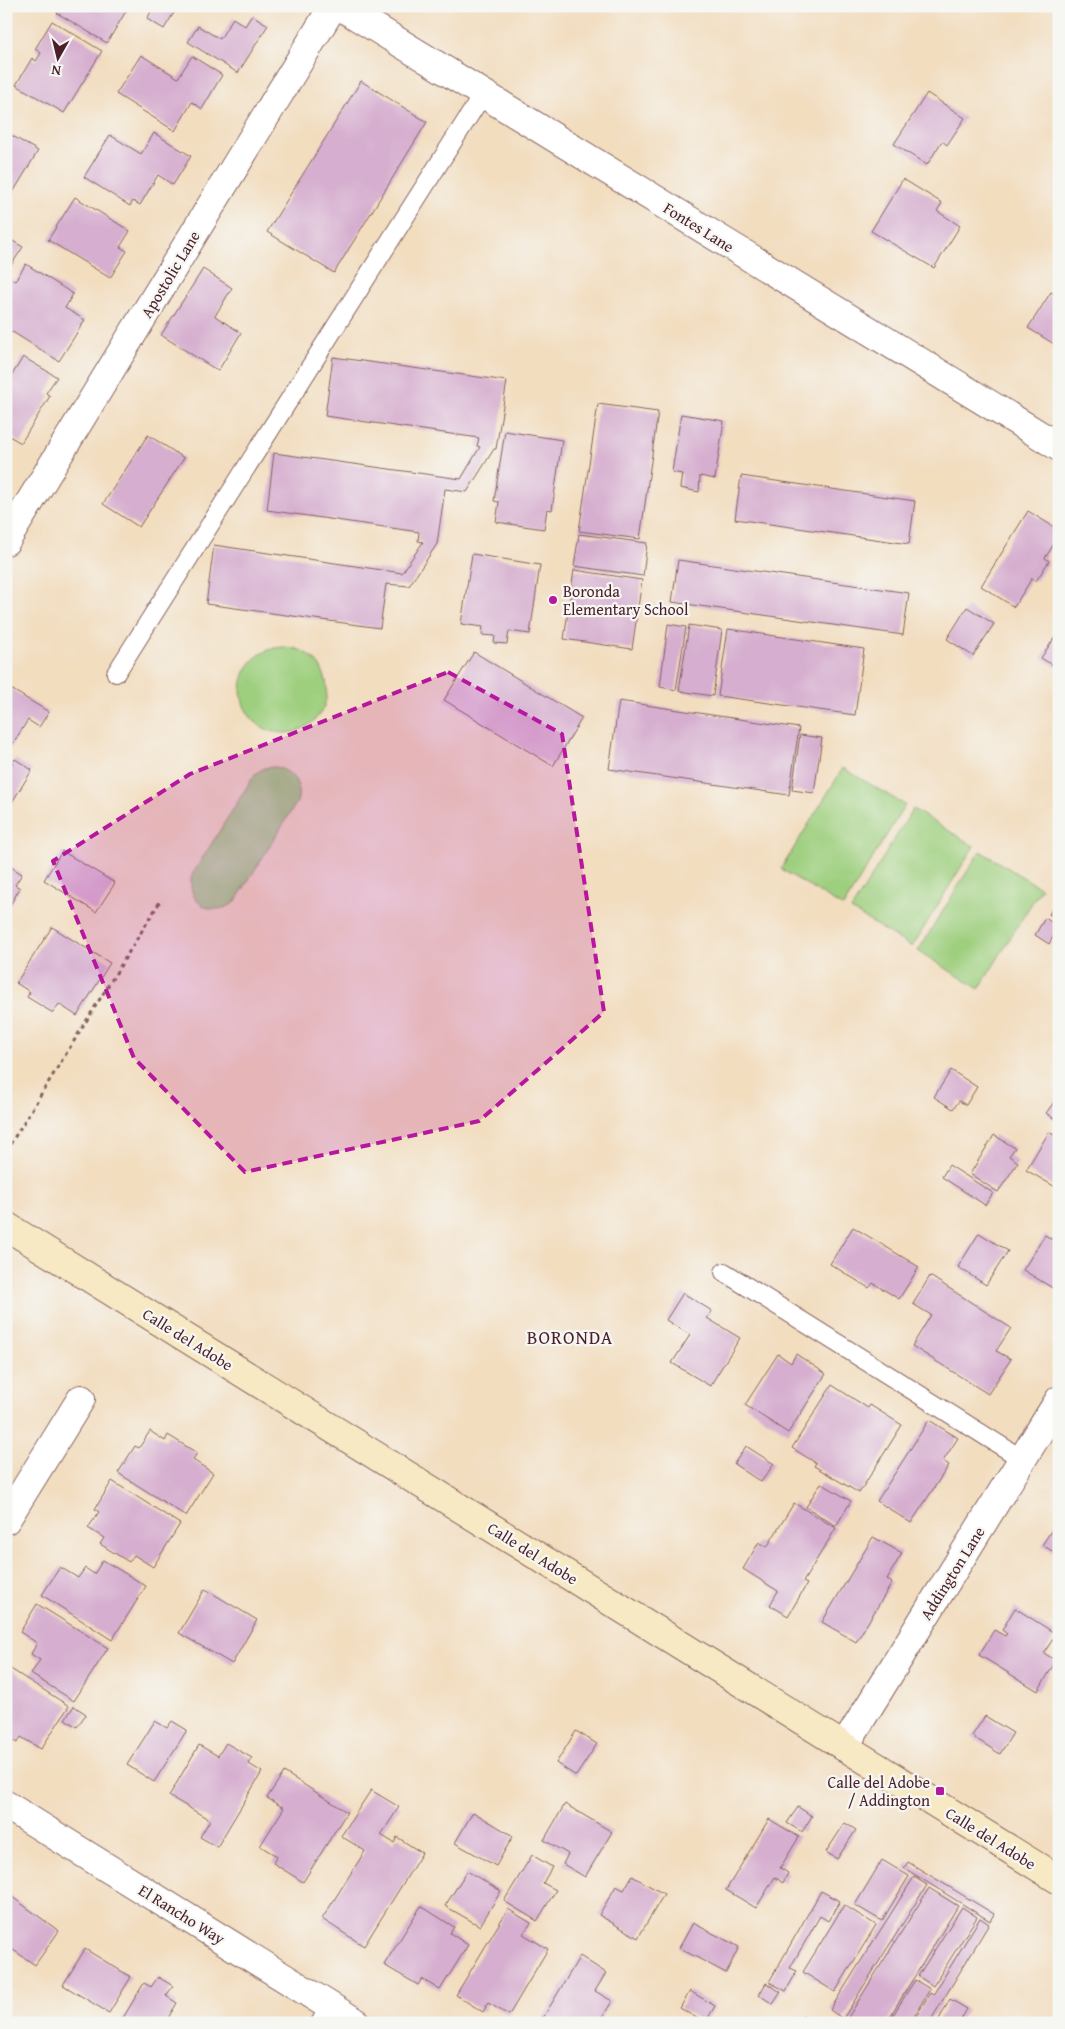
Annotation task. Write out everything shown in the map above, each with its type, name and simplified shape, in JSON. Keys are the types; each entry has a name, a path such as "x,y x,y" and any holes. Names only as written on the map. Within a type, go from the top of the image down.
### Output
{"street":[{"name":"Apostolic Lane","path":"6,541 333,6"},
{"name":"Fontes Lane","path":"340,6 1059,447"},
{"name":"Calle del Adobe","path":"6,1226 1059,1880"},
{"path":"6,1520 81,1398"},
{"name":"Addington Lane","path":"844,1747 1059,1400"},
{"name":"El Rancho Way","path":"6,1806 325,2014 357,2023"}],"lane":[{"path":"116,673 483,94"},
{"path":"724,1272 1022,1459"}],"path":[{"path":"6,1151 161,900"}],"highlighted area":[{"path":"448,672 562,734 604,1012 479,1121 245,1172 134,1058 53,861 190,774"}],"green space":[{"path":"276,647 292,647 301,650 315,659 324,673 327,690 324,707 315,721 301,730 292,733 276,733 260,726 248,714 241,698 241,682 248,666 260,654"},
{"path":"275,767 287,772 295,779 298,790 297,802 235,902 227,907 218,909 203,905 193,893 191,885 192,875 255,774 264,768"},
{"path":"843,768 905,805 843,907 781,869"},
{"path":"913,809 974,846 912,947 851,910"},
{"path":"980,851 1041,888 979,989 918,951"}],"building":[{"path":"61,6 129,6 107,43 57,13"},
{"path":"154,6 166,6 175,11 164,29 147,19"},
{"path":"252,15 268,25 238,73 188,42 198,26 220,39 233,18 245,26"},
{"path":"52,21 102,51 64,113 16,85 32,58 36,61 41,53 35,49"},
{"path":"141,55 178,78 192,56 222,75 202,109 192,102 175,131 116,94"},
{"path":"361,81 427,122 334,273 267,232"},
{"path":"927,93 965,118 947,145 942,141 927,165 894,144"},
{"path":"6,132 38,151 6,204"},
{"path":"154,133 191,156 173,185 158,175 140,205 133,201 130,206 84,177 110,135 141,154"},
{"path":"903,179 942,203 937,211 960,226 934,268 871,231"},
{"path":"75,197 130,231 120,247 127,251 110,278 48,240"},
{"path":"6,237 23,247 6,273"},
{"path":"26,264 73,294 65,308 85,320 59,361 6,328 6,282 9,278 15,281"},
{"path":"203,269 232,288 215,316 241,333 218,371 161,335"},
{"path":"1051,292 1059,297 1059,347 1028,328"},
{"path":"23,357 57,377 46,393 50,396 21,443 6,434 6,385"},
{"path":"333,357 507,381 496,449 494,449 467,492 445,489 437,544 409,586 386,584 380,628 206,604 214,545 402,573 423,542 418,541 419,532 267,510 274,453 461,479 480,447 477,446 479,438 325,416"},
{"path":"598,404 658,412 640,539 579,531"},
{"path":"681,414 724,421 715,479 700,476 699,492 680,488 682,474 672,472"},
{"path":"505,431 562,440 552,510 547,509 544,529 496,522 499,502 494,501"},
{"path":"148,435 184,458 139,527 103,504"},
{"path":"741,476 915,501 909,544 735,519"},
{"path":"1028,511 1059,530 1059,536 1045,558 1049,561 1036,581 1032,578 1014,607 981,586"},
{"path":"579,534 647,543 643,576 574,566"},
{"path":"472,554 540,565 530,634 509,631 507,644 494,643 495,636 482,635 483,627 461,624"},
{"path":"678,560 909,593 903,635 672,602"},
{"path":"574,570 642,580 632,649 564,639"},
{"path":"967,607 994,624 973,656 947,639"},
{"path":"668,624 686,627 676,690 660,687"},
{"path":"689,625 722,630 713,696 679,691"},
{"path":"728,629 864,649 855,715 718,696"},
{"path":"1059,631 1059,669 1041,658"},
{"path":"474,652 582,718 553,766 444,700"},
{"path":"6,686 49,712 39,727 28,720 6,754"},
{"path":"619,701 799,728 789,795 609,769"},
{"path":"800,735 822,738 814,793 792,790"},
{"path":"15,759 32,770 9,807 6,805 6,773"},
{"path":"62,851 115,883 96,912 44,880"},
{"path":"6,864 22,874 15,885 20,888 6,912"},
{"path":"1059,899 1059,920 1049,914"},
{"path":"1045,918 1059,927 1049,944 1035,935"},
{"path":"52,927 110,963 77,1016 59,1004 53,1013 27,997 30,992 16,983"},
{"path":"951,1070 977,1087 966,1105 959,1101 953,1109 934,1097"},
{"path":"1059,1097 1059,1122 1046,1113"},
{"path":"1049,1132 1059,1138 1059,1189 1026,1170"},
{"path":"994,1135 1015,1148 1009,1156 1018,1162 998,1192 970,1174"},
{"path":"949,1165 993,1193 985,1205 942,1177"},
{"path":"853,1227 919,1267 899,1299 873,1283 869,1288 830,1264"},
{"path":"979,1233 1008,1251 986,1285 958,1267"},
{"path":"1045,1235 1059,1244 1059,1292 1023,1270"},
{"path":"930,1276 1011,1328 996,1351 1011,1359 988,1394 912,1346 931,1315 913,1304"},
{"path":"683,1293 712,1311 707,1318 740,1338 710,1386 672,1363 690,1335 666,1320"},
{"path":"778,1354 791,1363 796,1354 826,1374 788,1433 745,1405"},
{"path":"832,1385 868,1408 870,1405 902,1425 859,1493 814,1466 816,1463 792,1448"},
{"path":"929,1420 958,1438 943,1461 949,1465 911,1523 877,1501"},
{"path":"150,1431 165,1441 168,1435 197,1453 193,1460 213,1473 186,1516 118,1473 135,1446 139,1448"},
{"path":"746,1446 774,1464 761,1482 734,1464"},
{"path":"112,1481 180,1524 153,1567 134,1555 129,1562 100,1544 104,1538 88,1528 99,1512 95,1509"},
{"path":"821,1483 851,1501 836,1526 806,1507"},
{"path":"794,1503 836,1528 803,1582 807,1584 788,1616 770,1605 778,1591 743,1569 759,1542 767,1547"},
{"path":"1059,1519 1059,1555 1042,1545"},
{"path":"873,1537 902,1553 887,1579 892,1583 856,1642 822,1622"},
{"path":"103,1560 146,1586 112,1640 42,1595 60,1567 78,1578 85,1568 94,1574"},
{"path":"205,1589 257,1620 232,1664 179,1633"},
{"path":"37,1604 108,1648 74,1701 31,1674 40,1660 31,1654 37,1643 20,1632"},
{"path":"1015,1608 1056,1634 1044,1653 1056,1661 1038,1691 979,1655 994,1630 1005,1636 1007,1634 1002,1630"},
{"path":"6,1666 69,1706 41,1749 21,1737 17,1743 6,1736"},
{"path":"74,1706 86,1714 77,1727 65,1719"},
{"path":"985,1716 1013,1733 1000,1754 972,1736"},
{"path":"155,1721 167,1728 172,1721 187,1730 154,1782 127,1765"},
{"path":"576,1731 597,1744 576,1776 556,1763"},
{"path":"226,1743 252,1758 249,1764 262,1772 217,1847 200,1837 210,1820 169,1796 199,1745 218,1756"},
{"path":"284,1772 347,1812 303,1882 273,1863 277,1856 260,1846 284,1808 267,1798"},
{"path":"371,1790 399,1807 381,1835 394,1843 397,1837 422,1853 364,1946 322,1919 365,1851 341,1836"},
{"path":"565,1804 612,1832 585,1877 563,1864 568,1854 544,1840"},
{"path":"798,1807 812,1816 802,1832 787,1823"},
{"path":"473,1812 513,1836 496,1866 455,1843"},
{"path":"769,1819 799,1837 780,1868 788,1873 783,1883 775,1877 756,1908 726,1890"},
{"path":"845,1823 856,1830 837,1859 826,1852"},
{"path":"532,1855 552,1867 543,1883 556,1890 537,1921 504,1901"},
{"path":"882,1860 909,1876 882,1921 855,1905"},
{"path":"908,1862 994,1914 990,1921 904,1868"},
{"path":"467,1871 501,1891 480,1926 445,1906"},
{"path":"632,1876 664,1894 638,1938 599,1915 616,1886 624,1890"},
{"path":"914,1877 927,1885 843,2019 830,2010"},
{"path":"929,1888 958,1906 886,2023 853,2023 847,2019"},
{"path":"821,1891 840,1901 828,1921 820,1916 790,1968 797,1971 786,1991 769,1982"},
{"path":"8,1894 59,1931 35,1965 6,1945"},
{"path":"844,1905 876,1925 835,1992 803,1972"},
{"path":"421,1906 454,1927 450,1933 468,1945 440,1990 422,1979 418,1985 384,1965"},
{"path":"962,1907 977,1917 933,1986 918,1976"},
{"path":"508,1909 531,1923 523,1934 548,1949 509,2015 488,2003 483,2012 456,1995"},
{"path":"980,1918 989,1924 929,2023 912,2023 930,1993 933,1995"},
{"path":"693,1923 739,1947 726,1973 679,1948"},
{"path":"85,1949 131,1977 109,2013 63,1985"},
{"path":"580,1956 606,1973 595,1991 612,2001 601,2020 606,2023 540,2023"},
{"path":"158,1977 173,1986 166,1996 177,2003 165,2023 120,2023 144,1983 151,1987"},
{"path":"915,1980 930,1989 910,2023 894,2023 890,2020"},
{"path":"766,1983 781,1992 773,2004 759,1995"},
{"path":"690,1991 715,2006 705,2023 680,2008"},
{"path":"950,1999 967,2009 959,2023 937,2023"},
{"path":"802,2016 813,2023 798,2023"}],"place":[{"name":"Boronda Elementary School","path":"553,600"},
{"name":"Calle del Adobe / Addington","path":"940,1791"}],"district":[{"name":"BORONDA","path":"570,1337"}]}
